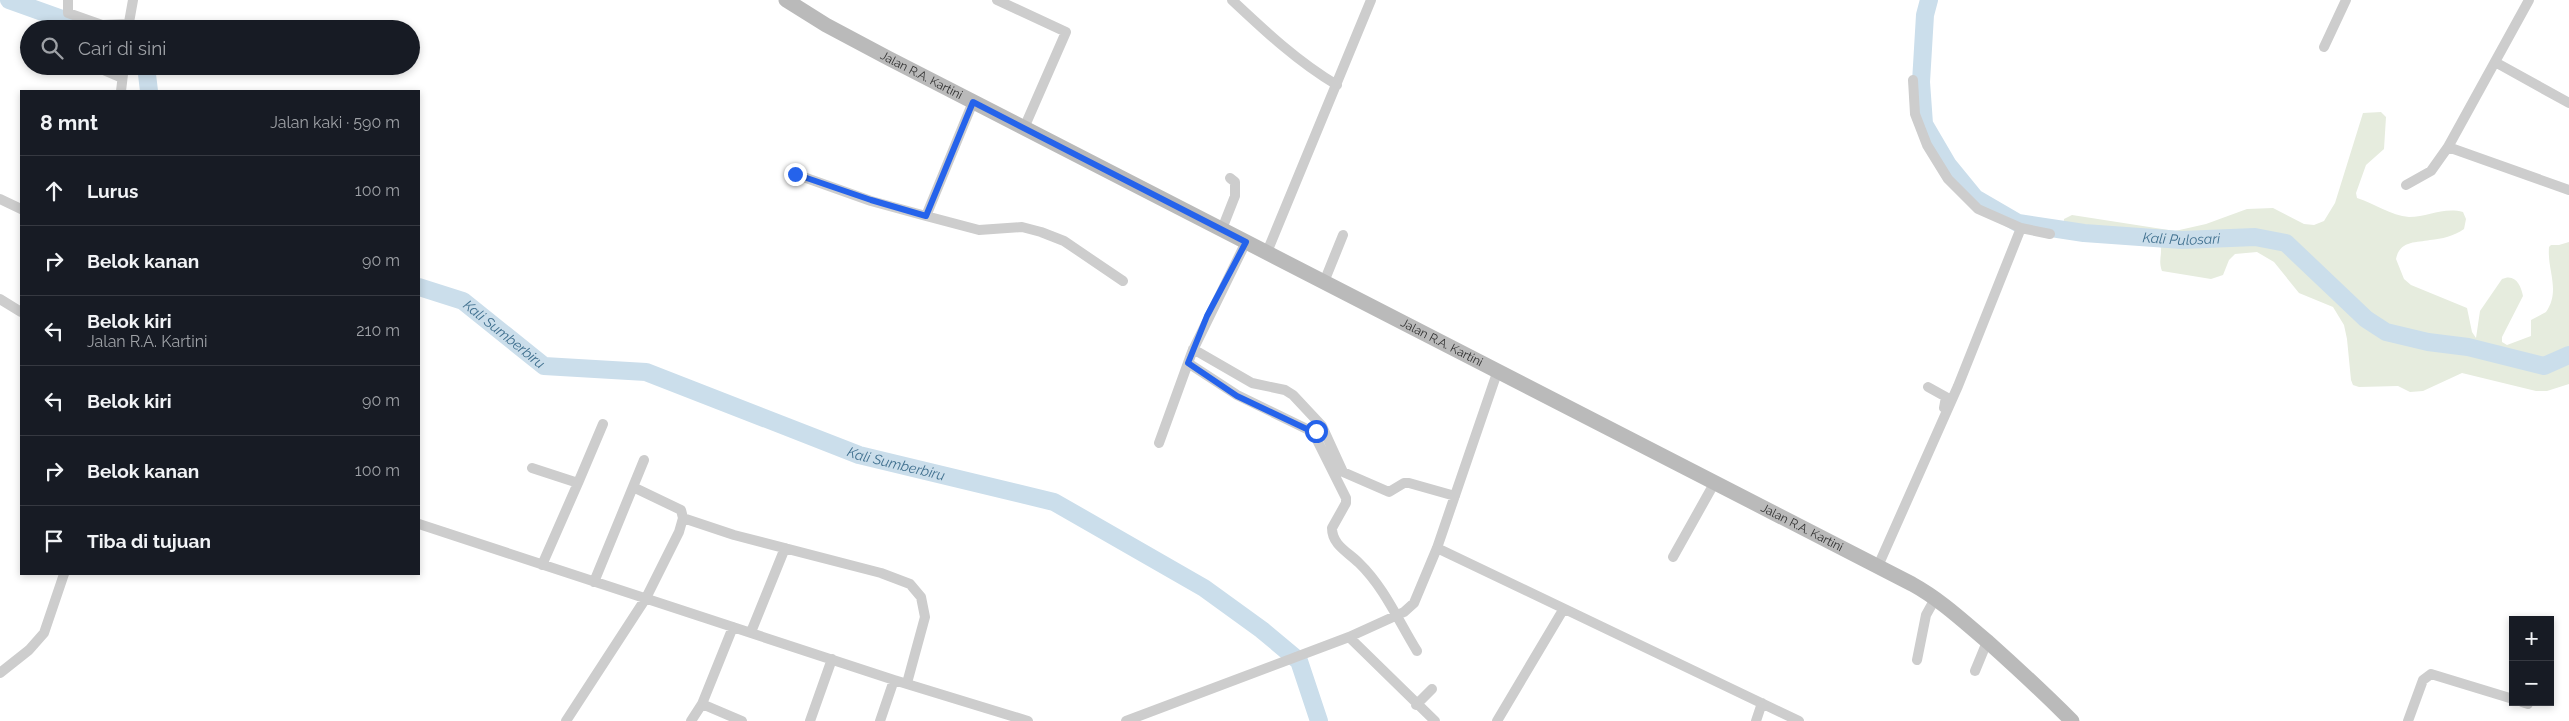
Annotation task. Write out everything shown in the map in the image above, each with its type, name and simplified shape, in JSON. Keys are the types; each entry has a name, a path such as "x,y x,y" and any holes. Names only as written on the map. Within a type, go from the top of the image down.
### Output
{"main road":[{"name":"Jalan R.A. Kartini","path":"786,0 826,25 973,102 1498,370 1936,597 2028,677 2072,721"}],"street":[{"path":"68,0 68,13 88,20"},
{"path":"129,20 133,0"},
{"path":"996,0 1066,32 1024,128"},
{"path":"1232,0 1314,72 1337,85"},
{"path":"1267,252 1371,0"},
{"path":"2324,47 2346,0"},
{"path":"2406,185 2431,171 2448,147 2529,0"},
{"path":"2495,62 2569,104"},
{"path":"115,75 122,78"},
{"path":"122,75 122,90"},
{"path":"1913,80 1915,114 1927,144 1948,179 1978,209 2021,228 2050,234"},
{"path":"926,216 973,102"},
{"path":"2448,147 2569,190"},
{"path":"795,174 862,198 979,230 1022,227 1041,232 1064,241 1124,281"},
{"path":"1222,229 1235,196 1235,182 1230,178"},
{"path":"0,198 20,208"},
{"path":"1876,565 1958,386 2021,228"},
{"path":"1324,282 1343,235"},
{"path":"1159,443 1190,356 1246,242"},
{"path":"0,299 20,311"},
{"path":"1190,356 1252,383 1285,390 1293,395 1317,429 1343,472 1389,492 1392,492 1404,483 1409,483 1455,496"},
{"path":"1190,356 1237,396 1317,429 1346,498 1346,503 1332,528 1335,541 1373,579 1399,614 1417,651"},
{"path":"1126,721 1349,637 1399,614 1414,603 1437,548 1498,370"},
{"path":"1876,565 1946,402 1946,397 1928,387"},
{"path":"542,565 603,424"},
{"path":"594,582 644,460"},
{"path":"532,468 578,483"},
{"path":"1672,557 1715,482"},
{"path":"566,721 646,598 679,532 683,518 682,510 633,487"},
{"path":"683,518 901,579 914,588 921,597 925,617 907,683"},
{"path":"420,524 894,680 1028,721"},
{"path":"751,632 785,548"},
{"path":"1437,548 1563,610 1799,721"},
{"path":"0,673 29,650 44,633 64,575"},
{"path":"1917,660 1926,615 1936,597"},
{"path":"1497,721 1563,610"},
{"path":"691,721 702,704 733,627"},
{"path":"1349,637 1435,721"},
{"path":"1975,671 1987,642"},
{"path":"810,721 832,659"},
{"path":"2408,721 2423,680 2431,674 2509,698"},
{"path":"880,721 894,680"},
{"path":"1418,703 1432,689"},
{"path":"1756,721 1762,703"},
{"path":"702,704 742,721"}],"shaded area":[{"path":"2381,112 2386,117 2384,149 2366,165 2356,193 2357,198 2389,212 2409,217 2442,211 2463,212 2466,219 2464,229 2448,237 2405,245 2401,248 2396,259 2404,279 2411,285 2467,308 2472,332 2476,338 2480,311 2502,279 2507,278 2517,281 2523,296 2502,337 2502,342 2507,345 2531,336 2531,320 2546,312 2553,296 2549,247 2569,242 2569,384 2547,391 2536,391 2462,373 2423,391 2410,392 2398,386 2359,387 2353,385 2351,380 2344,325 2333,307 2299,293 2274,262 2257,252 2235,254 2229,260 2223,275 2211,279 2162,271 2160,262 2161,248 2158,238 2063,230 2064,219 2072,215 2175,231 2206,224 2247,209 2273,208 2304,224 2314,225 2324,221 2335,203 2363,113"}],"waterway":[{"name":"Kali Sumberbiru","path":"9,0 65,20"},
{"name":"Kali Pulosari","path":"1929,0 1925,15 1921,82 1924,124 1948,165 1975,198 2018,223 2084,233 2182,240 2255,237 2286,243 2366,319 2386,332 2428,342 2468,347 2544,366 2569,355"},
{"name":"Kali Sumberbiru","path":"147,75 149,90"},
{"name":"Kali Sumberbiru","path":"420,287 463,301 544,366 646,372 859,455 1054,502 1204,588 1262,630 1299,661 1319,721"}],"route":[{"path":"795,174 829,187 926,216 973,102 1246,242 1207,316 1188,363 1237,396 1313,432 1316,431"}]}
